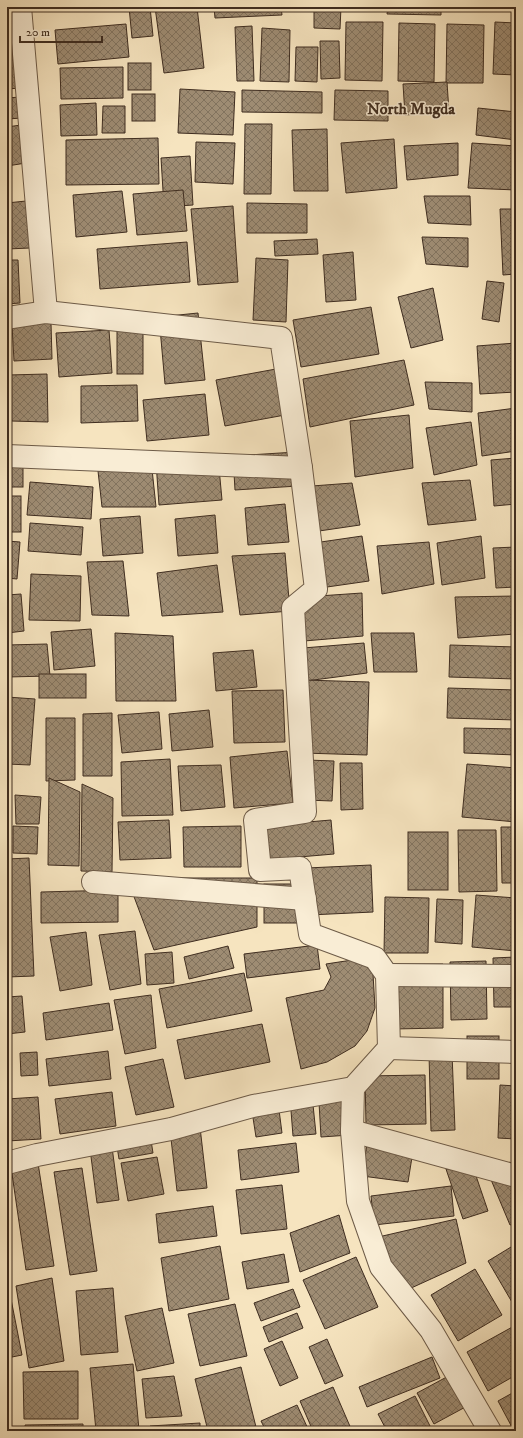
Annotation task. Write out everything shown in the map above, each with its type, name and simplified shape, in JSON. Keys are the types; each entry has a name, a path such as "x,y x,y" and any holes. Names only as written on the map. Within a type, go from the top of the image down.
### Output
{"street":[{"path":"20,7 46,312"},
{"path":"7,318 46,312 281,338 301,468 316,589 293,608 305,812 255,820 260,870 300,868 310,934 375,958 387,975 390,1048 353,1088 254,1106 171,1128 7,1163"},
{"path":"7,456 301,468"},
{"path":"93,882 305,899"},
{"path":"387,975 516,976"},
{"path":"390,1048 516,1052"},
{"path":"353,1088 352,1131 358,1201 382,1267 431,1330 490,1431"},
{"path":"352,1131 516,1176"}],"building":[{"path":"129,7 150,7 153,36 132,38"},
{"path":"155,7 197,7 204,68 164,73"},
{"path":"214,7 281,7 282,15 215,18"},
{"path":"314,7 341,7 340,29 314,28"},
{"path":"388,7 441,7 441,15 387,14"},
{"path":"516,7 516,9 490,8"},
{"path":"346,22 383,22 382,81 345,80"},
{"path":"495,22 516,23 516,75 493,74"},
{"path":"399,23 435,24 434,82 398,81"},
{"path":"126,24 129,57 58,64 55,30"},
{"path":"447,24 484,25 483,83 446,83"},
{"path":"252,26 254,81 237,81 235,27"},
{"path":"262,28 290,30 289,82 260,81"},
{"path":"320,41 339,41 340,78 321,79"},
{"path":"296,47 318,47 317,82 295,81"},
{"path":"18,54 20,88 7,89 7,55"},
{"path":"128,63 151,63 151,90 128,90"},
{"path":"123,67 123,98 61,99 60,68"},
{"path":"447,82 449,112 405,115 403,84"},
{"path":"180,89 235,92 233,135 178,133"},
{"path":"242,90 322,92 322,113 242,112"},
{"path":"335,90 388,91 388,121 334,120"},
{"path":"132,94 155,94 155,121 132,121"},
{"path":"20,97 22,118 7,119 7,98"},
{"path":"96,103 97,135 61,136 60,105"},
{"path":"103,106 125,106 125,133 102,133"},
{"path":"478,108 516,112 516,140 476,135"},
{"path":"245,124 272,124 271,194 244,194"},
{"path":"21,125 26,163 7,166 7,127"},
{"path":"327,129 328,191 294,191 292,130"},
{"path":"158,138 159,184 66,185 66,140"},
{"path":"394,139 397,188 346,193 341,143"},
{"path":"196,142 235,143 233,184 195,182"},
{"path":"458,143 458,175 407,180 404,146"},
{"path":"472,143 516,146 516,190 468,188"},
{"path":"190,156 193,205 164,207 161,158"},
{"path":"183,190 187,231 137,235 133,194"},
{"path":"122,191 127,232 76,237 73,195"},
{"path":"424,196 470,196 471,225 428,223"},
{"path":"26,201 30,248 7,249 7,203"},
{"path":"247,203 307,204 307,233 247,233"},
{"path":"233,206 238,282 198,285 191,209"},
{"path":"500,209 516,209 516,274 503,275"},
{"path":"422,237 468,238 468,267 426,264"},
{"path":"317,239 318,254 275,256 274,241"},
{"path":"187,242 190,282 100,289 97,249"},
{"path":"353,252 356,300 326,302 323,255"},
{"path":"256,258 288,260 286,322 253,320"},
{"path":"7,260 18,260 20,303 7,304"},
{"path":"487,281 504,283 499,322 482,319"},
{"path":"433,288 443,340 411,348 398,297"},
{"path":"371,307 379,354 301,367 293,320"},
{"path":"198,313 205,380 165,384 159,317"},
{"path":"51,323 52,359 14,361 12,325"},
{"path":"117,324 143,324 143,374 117,374"},
{"path":"109,330 112,373 59,377 56,333"},
{"path":"516,343 516,392 480,394 477,346"},
{"path":"404,360 414,405 310,427 303,379"},
{"path":"276,369 285,415 225,426 216,380"},
{"path":"47,374 48,422 11,421 8,375"},
{"path":"425,382 472,383 472,412 429,409"},
{"path":"137,385 138,421 81,423 81,386"},
{"path":"205,394 209,435 147,441 143,400"},
{"path":"516,408 516,451 482,456 478,413"},
{"path":"409,415 413,468 355,477 350,421"},
{"path":"471,422 477,465 434,475 426,428"},
{"path":"296,452 298,486 235,490 233,456"},
{"path":"218,457 222,500 159,505 156,462"},
{"path":"516,458 516,504 494,506 491,460"},
{"path":"7,459 23,459 23,487 7,487"},
{"path":"152,469 156,507 102,507 98,471"},
{"path":"470,480 476,520 428,525 422,483"},
{"path":"30,482 93,487 91,519 27,515"},
{"path":"352,483 360,525 319,531 312,486"},
{"path":"7,496 21,496 21,532 7,532"},
{"path":"285,504 289,542 248,545 245,508"},
{"path":"215,515 218,553 178,556 175,519"},
{"path":"140,516 143,553 103,556 100,519"},
{"path":"30,523 83,527 81,555 28,551"},
{"path":"362,536 369,581 320,588 314,543"},
{"path":"481,536 485,578 442,585 437,543"},
{"path":"7,541 20,542 17,579 7,578"},
{"path":"429,542 434,584 382,594 377,546"},
{"path":"516,547 516,587 496,588 493,548"},
{"path":"285,553 290,611 240,615 232,556"},
{"path":"123,561 129,616 92,615 87,562"},
{"path":"217,565 223,612 162,616 157,573"},
{"path":"31,574 81,576 80,621 29,620"},
{"path":"362,593 363,636 304,641 304,597"},
{"path":"21,594 24,631 7,633 7,595"},
{"path":"516,596 516,634 458,638 455,597"},
{"path":"91,629 95,666 54,670 51,632"},
{"path":"115,633 173,636 176,701 116,701"},
{"path":"371,633 414,633 417,672 374,672"},
{"path":"364,643 367,673 306,681 303,648"},
{"path":"47,644 50,676 7,677 7,645"},
{"path":"450,645 516,647 516,679 449,677"},
{"path":"253,650 257,687 216,691 213,653"},
{"path":"39,674 86,674 86,698 39,698"},
{"path":"304,680 369,682 367,755 303,753"},
{"path":"448,688 516,690 516,720 447,718"},
{"path":"283,690 285,742 234,743 232,691"},
{"path":"7,697 35,699 30,765 7,764"},
{"path":"209,710 213,747 172,751 169,714"},
{"path":"159,712 162,749 122,753 118,715"},
{"path":"112,713 112,776 83,776 83,714"},
{"path":"46,718 75,718 75,780 46,781"},
{"path":"464,728 516,729 516,755 464,753"},
{"path":"287,751 293,803 234,808 230,757"},
{"path":"170,759 173,815 122,816 121,762"},
{"path":"307,760 334,761 332,801 306,800"},
{"path":"340,763 362,763 363,809 341,810"},
{"path":"467,764 516,768 516,822 462,817"},
{"path":"221,765 225,807 181,811 178,766"},
{"path":"49,778 80,792 79,866 48,865"},
{"path":"82,784 113,798 112,872 81,871"},
{"path":"15,795 41,797 39,824 16,824"},
{"path":"169,820 171,858 120,860 118,822"},
{"path":"331,820 334,854 264,860 261,826"},
{"path":"13,826 38,827 37,854 13,853"},
{"path":"241,826 241,867 184,867 183,827"},
{"path":"501,827 516,827 516,883 502,883"},
{"path":"458,830 496,830 497,891 459,892"},
{"path":"408,832 448,832 448,890 408,890"},
{"path":"29,858 34,976 7,977 7,859"},
{"path":"371,865 373,912 309,915 307,868"},
{"path":"127,878 257,878 257,927 154,950"},
{"path":"264,884 300,884 300,923 264,923"},
{"path":"118,890 118,922 41,923 41,892"},
{"path":"476,895 516,898 516,951 472,947"},
{"path":"385,897 429,898 428,953 384,953"},
{"path":"437,899 463,900 462,944 435,942"},
{"path":"135,931 141,984 110,990 99,935"},
{"path":"86,932 92,985 60,991 50,937"},
{"path":"317,945 320,969 247,978 244,954"},
{"path":"228,946 234,968 189,979 184,957"},
{"path":"172,952 174,983 147,985 145,954"},
{"path":"372,957 375,1008 367,1031 355,1046 327,1062 301,1069 286,998 324,990 331,977 326,964"},
{"path":"516,957 516,1007 494,1007 493,958"},
{"path":"486,961 487,1019 451,1020 450,962"},
{"path":"394,964 443,964 443,1028 394,1029"},
{"path":"244,973 252,1011 167,1028 159,989"},
{"path":"151,995 156,1048 125,1054 114,1000"},
{"path":"22,996 25,1032 7,1034 7,997"},
{"path":"109,1003 113,1030 46,1040 43,1013"},
{"path":"262,1024 270,1062 185,1079 177,1040"},
{"path":"467,1036 499,1036 499,1079 467,1079"},
{"path":"514,1037 516,1037 516,1077 513,1077"},
{"path":"108,1051 111,1079 49,1086 46,1059"},
{"path":"37,1052 38,1075 21,1076 20,1053"},
{"path":"452,1053 455,1130 431,1131 429,1054"},
{"path":"163,1059 174,1107 136,1115 125,1067"},
{"path":"425,1075 426,1124 366,1125 365,1076"},
{"path":"347,1083 350,1135 321,1137 318,1085"},
{"path":"500,1085 516,1086 516,1139 498,1138"},
{"path":"112,1092 116,1126 60,1134 55,1099"},
{"path":"312,1095 316,1134 293,1136 290,1098"},
{"path":"38,1097 41,1139 7,1141 7,1099"},
{"path":"278,1102 282,1133 256,1137 251,1105"},
{"path":"200,1127 207,1188 177,1191 170,1130"},
{"path":"150,1134 153,1153 119,1159 116,1140"},
{"path":"296,1143 299,1172 241,1180 238,1150"},
{"path":"367,1144 413,1151 408,1182 362,1176"},
{"path":"112,1147 119,1200 97,1203 90,1149"},
{"path":"157,1157 164,1194 128,1201 121,1163"},
{"path":"38,1163 54,1266 26,1270 11,1167"},
{"path":"484,1163 516,1165 516,1223 510,1225"},
{"path":"82,1168 97,1271 70,1275 54,1172"},
{"path":"446,1169 474,1170 488,1211 463,1219"},
{"path":"282,1185 287,1229 241,1234 236,1190"},
{"path":"451,1186 454,1216 374,1225 371,1196"},
{"path":"213,1206 217,1236 159,1243 156,1214"},
{"path":"339,1215 350,1253 300,1272 290,1233"},
{"path":"456,1219 466,1263 409,1289 374,1238"},
{"path":"516,1244 516,1309 488,1261"},
{"path":"220,1246 229,1299 169,1311 161,1258"},
{"path":"284,1254 289,1282 247,1289 242,1262"},
{"path":"356,1257 378,1307 325,1329 303,1280"},
{"path":"475,1269 502,1315 458,1341 431,1295"},
{"path":"52,1278 64,1361 29,1368 16,1286"},
{"path":"113,1288 118,1352 81,1355 76,1291"},
{"path":"293,1289 300,1307 261,1321 254,1303"},
{"path":"7,1294 10,1294 22,1355 7,1358"},
{"path":"235,1304 247,1356 200,1366 188,1314"},
{"path":"162,1308 174,1363 137,1371 125,1316"},
{"path":"297,1313 303,1328 269,1342 263,1327"},
{"path":"516,1325 516,1375 488,1391 467,1352"},
{"path":"327,1339 343,1376 325,1384 309,1347"},
{"path":"282,1341 298,1378 280,1386 264,1349"},
{"path":"432,1357 440,1378 367,1407 359,1387"},
{"path":"133,1364 139,1430 96,1431 90,1368"},
{"path":"241,1367 257,1431 208,1431 195,1379"},
{"path":"78,1371 78,1419 24,1419 23,1372"},
{"path":"454,1373 471,1404 434,1424 417,1393"},
{"path":"174,1376 182,1416 146,1418 142,1379"},
{"path":"333,1387 352,1431 313,1431 300,1401"},
{"path":"516,1391 516,1431 514,1431 498,1401"},
{"path":"415,1396 432,1430 387,1431 378,1414"},
{"path":"297,1405 309,1431 266,1431 261,1421"},
{"path":"200,1423 200,1431 151,1431 150,1426"},
{"path":"83,1424 83,1431 26,1431 25,1425"}],"district":[{"name":"North Mugda","path":"411,109"}]}
